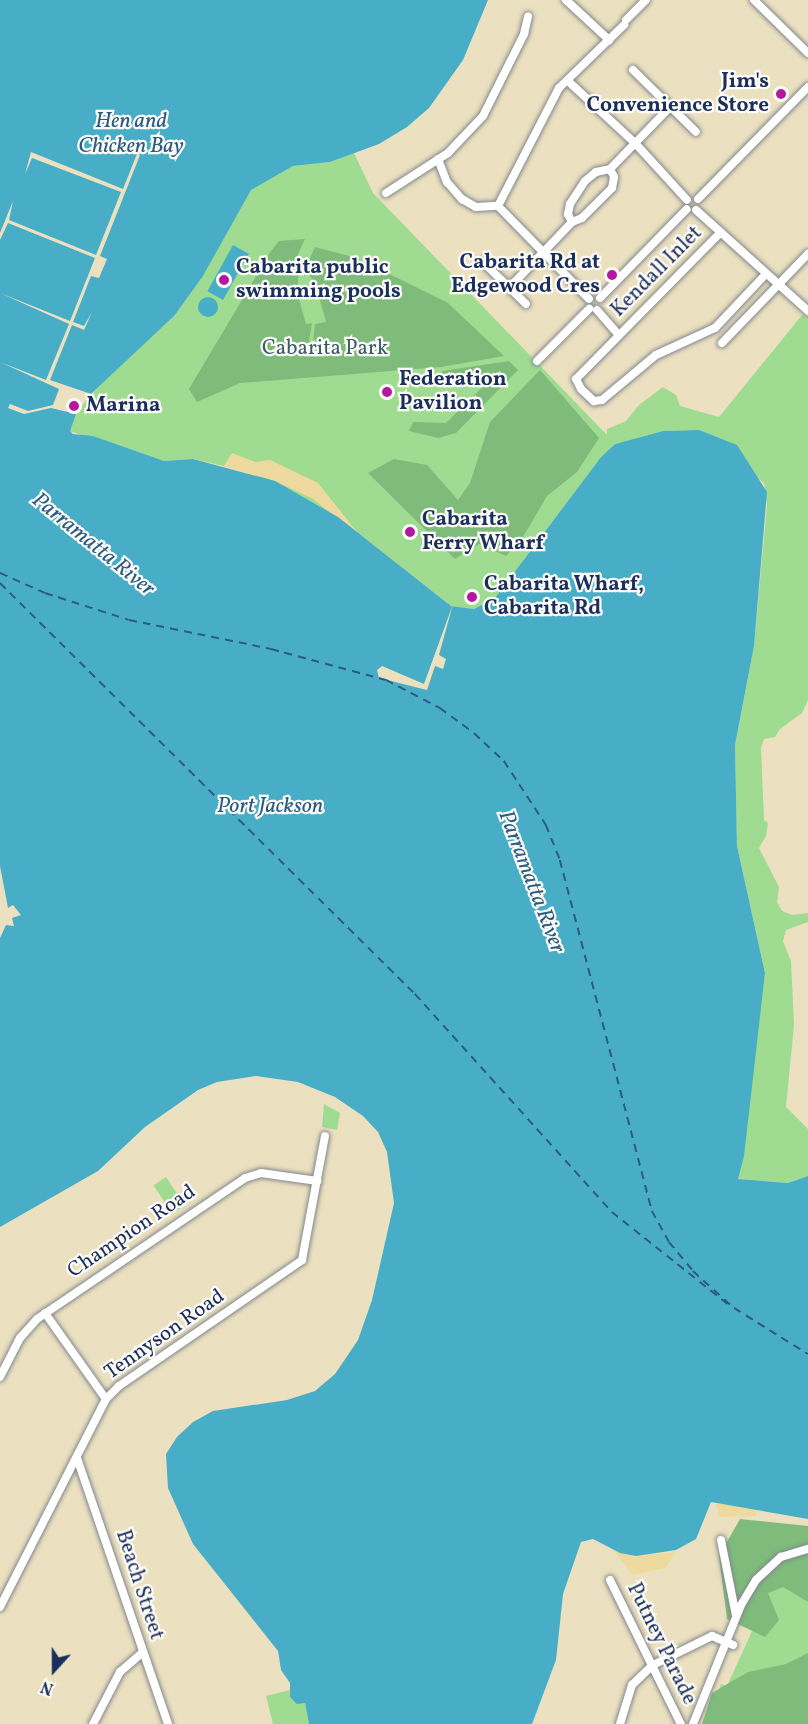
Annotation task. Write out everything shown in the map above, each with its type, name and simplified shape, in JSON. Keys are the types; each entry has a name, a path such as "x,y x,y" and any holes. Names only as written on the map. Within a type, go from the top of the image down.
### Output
{"street":[{"path":"566,0 609,40"},
{"path":"498,206 559,88 577,73 646,0"},
{"path":"754,0 808,53"},
{"path":"386,193 438,159 483,116 524,34 528,16"},
{"path":"633,70 696,132"},
{"path":"568,81 635,143 690,206 776,285 808,311"},
{"path":"537,361 593,310 600,298 808,87"},
{"path":"572,222 568,214 570,204 585,181 596,172 610,169 670,107"},
{"path":"438,159 447,182 462,199 476,207 498,206 589,299 593,310"},
{"path":"509,288 572,222 582,218 612,188 614,177 610,169"},
{"name":"Kendall Inlet","path":"720,233 576,379 594,401 602,400 656,355 715,328 765,274"},
{"path":"722,343 808,254"},
{"path":"483,262 526,304"},
{"path":"589,299 600,298"},
{"name":"Kendall Inlet","path":"593,310 619,335"},
{"name":"Tennyson Road","path":"0,1607 106,1399 119,1386 299,1263 305,1254 326,1136"},
{"name":"Champion Road","path":"0,1377 26,1330 45,1313 253,1174 317,1181"},
{"path":"45,1313 106,1399"},
{"name":"Beach Street","path":"77,1458 168,1724"},
{"path":"721,1540 736,1619"},
{"path":"693,1724 730,1643 736,1619 761,1572 787,1554 808,1549"},
{"name":"Putney Parade","path":"610,1580 681,1724"},
{"path":"621,1724 632,1685 653,1665 712,1636 730,1643"},
{"path":"93,1724 120,1672 142,1653"}],"green space":[{"name":"Cabarita Park","path":"354,153 373,193 607,435 607,429 626,421 639,405 663,387 676,395 680,406 719,417 802,315 808,317 808,700 802,713 780,729 775,737 764,739 761,748 764,820 768,823 766,836 759,848 779,887 777,902 782,911 792,915 808,913 808,922 786,930 783,941 791,961 794,1025 786,1107 808,1129 808,1176 788,1183 738,1179 765,973 737,846 735,745 754,646 767,505 764,483 699,430 663,431 615,444 601,457 495,598 474,609 451,606 338,517 250,472 193,459 164,461 69,431 76,414 106,377 175,315 203,276 250,190 293,166 330,162"},
{"path":"305,239 298,254 298,295 306,324 312,323 309,341 313,341 315,324 326,322 315,283 305,269 315,247 357,258 448,303 504,356 441,367 240,383 197,402 189,389 271,251 279,241"},
{"path":"509,361 518,370 456,433 438,438 409,431 413,422 446,423 496,374 441,377 442,371"},
{"path":"540,370 599,438 577,472 547,496 520,542 506,556 479,544 455,559 368,473 394,459 427,465 458,500 470,483 490,422"},
{"path":"324,1104 340,1113 337,1130 322,1127"},
{"path":"166,1177 185,1205 173,1214 154,1185"},
{"path":"740,1519 808,1526 808,1602 783,1587 768,1593 779,1620 765,1637 727,1619 719,1556"},
{"path":"808,1554 808,1724 707,1724 721,1684 727,1686 763,1607 754,1600"},
{"path":"808,1653 808,1724 702,1724 712,1693 748,1672 786,1664"},
{"path":"290,1690 290,1697 305,1703 309,1724 273,1724 266,1696"}],"sand":[{"path":"232,453 255,462 270,460 318,483 361,537 313,499 275,481 224,466"},
{"path":"715,1502 758,1510 755,1516 720,1517"},
{"path":"613,1550 636,1556 677,1552 665,1568 633,1575"}],"water":[{"name":"Port Jackson","path":"0,0 488,0 463,60 429,108 407,127 379,144 330,162 293,166 251,190 203,276 175,315 93,392 76,414 70,431 73,434 93,436 164,461 193,459 275,481 338,517 451,606 474,609 495,598 601,457 615,444 663,431 699,430 737,445 767,492 754,646 735,745 737,846 765,973 744,1156 738,1179 788,1183 808,1176 808,1519 711,1502 696,1539 676,1550 636,1556 620,1553 593,1539 581,1542 563,1594 556,1660 532,1724 309,1724 305,1703 297,1704 290,1697 290,1683 281,1670 278,1651 193,1544 168,1488 166,1454 177,1437 193,1422 213,1411 287,1400 315,1391 335,1374 358,1340 372,1300 394,1203 387,1152 378,1132 363,1116 335,1097 298,1082 256,1076 217,1082 198,1090 145,1127 98,1171 0,1227 0,938 6,925 14,926 12,918 21,915 13,905 8,908 0,866"},
{"path":"233,245 249,254 223,300 207,291"},
{"path":"208,297 215,300 218,307 215,314 208,317 201,314 198,307 201,300"}],"pier":[{"path":"31,152 123,189 137,154 140,155 100,256 107,259 99,278 91,276 73,322 84,326 92,312 84,330 72,325 50,380 91,394 76,414 51,408 24,414 8,408 10,404 28,411 53,405 59,389 0,362 46,380 69,324 0,293 70,321 95,258 8,223 0,240 0,233 13,201 9,220 96,255 121,192 32,158 25,174"},
{"name":"Cabarita Ferry Wharf","path":"453,604 439,655 446,659 443,669 435,666 427,690 379,678 377,670 382,666 424,684"}],"ferry route":[{"path":"0,573 45,593 129,620 271,649 386,680 440,708 474,733 504,761 546,825 560,860 652,1211 669,1242 693,1271 734,1308 808,1354"},
{"path":"0,583 415,994 612,1212 729,1305"}],"place":[{"name":"Jim's Convenience Store","path":"781,94"},
{"name":"Cabarita Rd at Edgewood Cres","path":"612,275"},
{"name":"Cabarita public swimming pools","path":"224,280"},
{"name":"Federation Pavilion","path":"387,392"},
{"name":"Marina","path":"74,406"},
{"name":"Cabarita Ferry Wharf","path":"410,532"},
{"name":"Cabarita Wharf, Cabarita Rd","path":"472,597"}],"water label":[{"name":"Hen and Chicken Bay","path":"131,134"},
{"name":"Parramatta River","path":"93,545"},
{"name":"Parramatta River","path":"531,882"}]}
